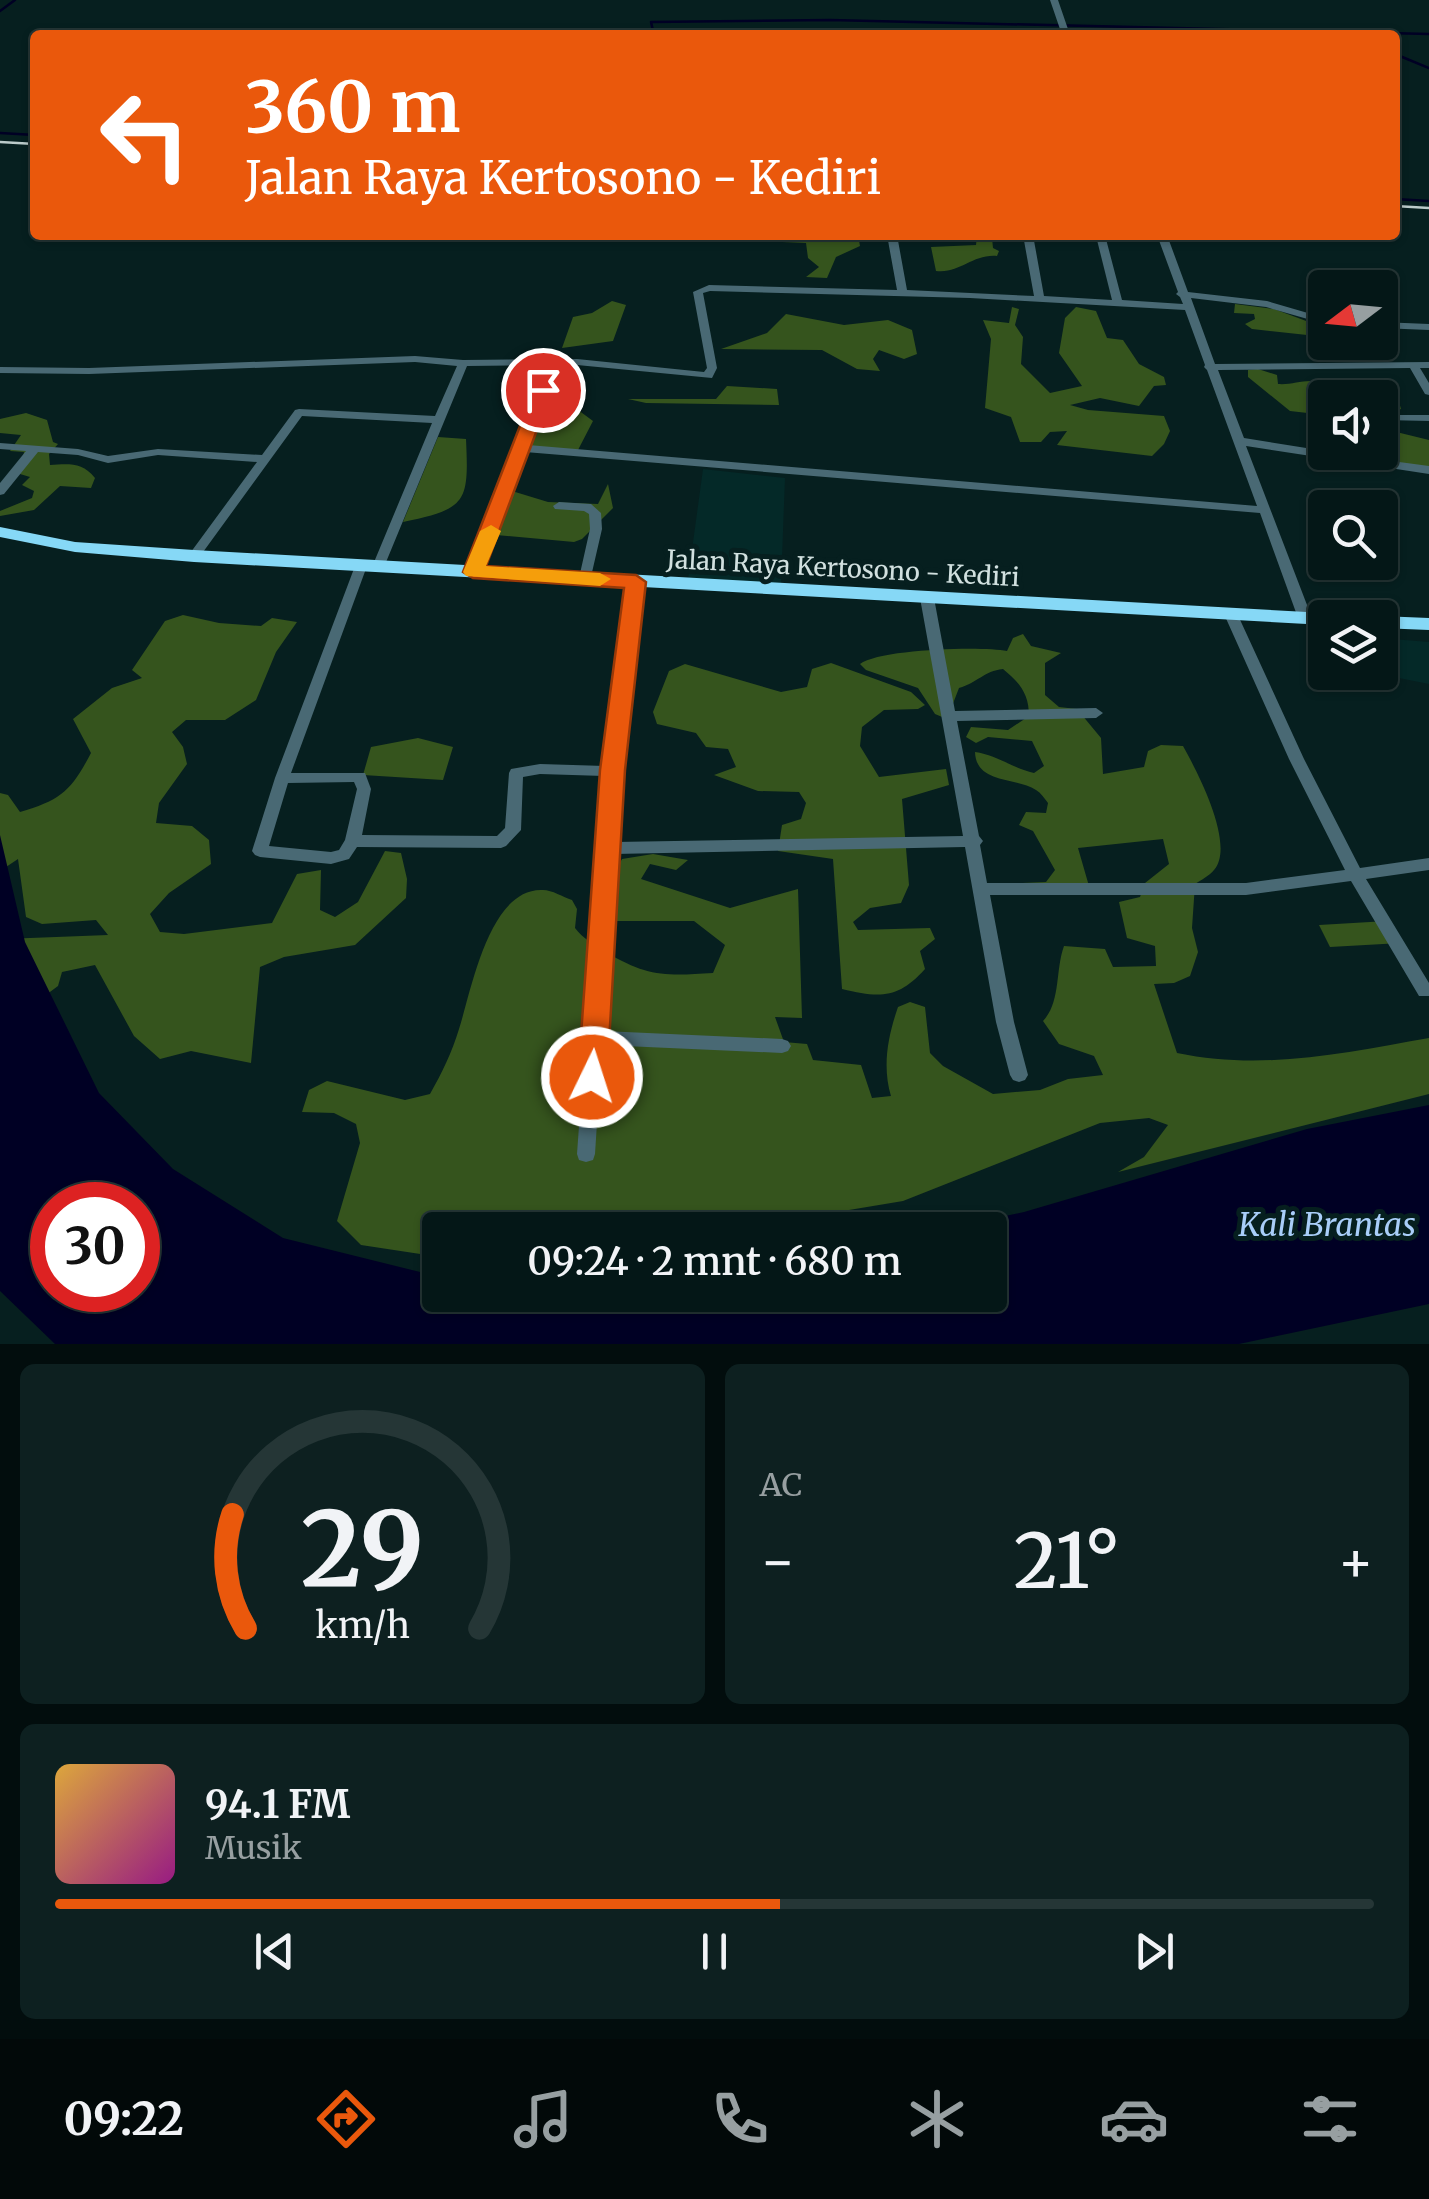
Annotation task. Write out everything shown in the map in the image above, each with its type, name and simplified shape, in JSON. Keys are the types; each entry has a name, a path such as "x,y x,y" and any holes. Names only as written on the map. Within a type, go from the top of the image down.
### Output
{"highway":[{"name":"Jalan Raya Kertosono - Kediri","path":"0,532 75,547 194,556 1308,619"},
{"path":"1398,623 1429,624"}],"street":[{"path":"1054,0 1062,29"},
{"path":"893,240 903,294"},
{"path":"1029,240 1040,299"},
{"path":"1102,240 1118,304"},
{"path":"1164,240 1209,367 1308,603"},
{"path":"0,370 89,371 415,359 463,363 554,361 708,376 712,368 698,292 704,288 1186,308"},
{"path":"1181,294 1252,302 1308,317"},
{"path":"1398,326 1429,327"},
{"path":"473,572 554,361"},
{"path":"282,778 360,777 364,788 352,841 344,855 331,858 260,851 282,778 370,566 463,363"},
{"path":"1413,365 1429,392"},
{"path":"1209,367 1429,365"},
{"path":"194,556 299,412 440,420"},
{"path":"1398,418 1429,418"},
{"path":"1239,440 1429,470"},
{"path":"0,446 108,460 158,452 266,458"},
{"path":"0,492 35,448"},
{"path":"522,448 1266,510"},
{"path":"560,506 587,507 594,513 596,529 585,578"},
{"path":"586,1154 612,770 636,582"},
{"path":"928,598 984,889 1005,1022 1020,1075"},
{"path":"1231,614 1290,751 1355,877 1425,992"},
{"path":"948,716 1096,713"},
{"path":"352,841 501,842 513,830 516,773 540,769 612,770"},
{"path":"607,848 974,840"},
{"path":"984,889 1195,892 1355,877 1429,864"},
{"path":"595,1038 782,1046"}],"shaded area":[{"path":"703,469 785,478 781,585 688,579"},
{"path":"1398,639 1429,642 1429,684 1398,678"}],"green space":[{"path":"859,240 860,246 836,257 827,278 806,277 819,267 808,258 806,243 782,242"},
{"path":"976,240 992,240 993,248 999,251 997,256 936,271 931,247 976,245"},
{"path":"612,301 626,305 613,341 562,348 573,317 592,313"},
{"path":"1235,304 1274,309 1308,322 1308,334 1252,329 1245,324 1255,319 1254,314 1234,313"},
{"path":"1012,307 1019,309 1015,325 1023,337 1021,364 1050,393 1082,386 1059,353 1065,318 1076,307 1096,311 1107,338 1123,340 1139,364 1164,377 1166,385 1154,386 1139,406 1100,398 1070,405 1164,416 1170,431 1164,444 1152,456 1057,445 1067,431 1050,432 1041,442 1020,442 1011,417 985,408 991,339 983,320 1009,323"},
{"path":"786,314 844,325 888,320 912,330 917,354 904,359 879,350 873,359 880,371 857,369 822,350 721,349 767,333"},
{"path":"1248,370 1277,375 1278,384 1308,381 1308,413 1290,411 1248,377"},
{"path":"552,382 572,391 570,404 593,421 578,450 529,446"},
{"path":"727,386 777,389 779,405 646,403 628,399 716,399"},
{"path":"26,413 47,420 53,442 58,444 49,454 50,465 80,467 95,478 91,488 60,486 34,510 0,516 0,511 32,498 34,491 22,485 30,477 20,474 24,452 10,451 21,435 0,433 0,419"},
{"path":"1398,432 1429,440 1429,467 1398,463"},
{"path":"438,437 466,439 464,490 452,507 403,522"},
{"path":"608,484 613,508 582,539 574,542 496,535 512,491 548,502 598,504"},
{"path":"183,615 261,626 272,618 297,622 276,652 256,700 225,720 186,720 172,732 183,747 187,764 159,803 156,823 192,826 209,840 211,864 169,893 150,914 160,932 184,934 272,923 297,874 321,870 320,910 335,917 358,902 385,851 401,853 407,879 406,898 355,945 284,957 260,967 251,1063 191,1051 160,1059 134,1036 95,965 62,972 58,986 31,1006 4,939 108,935 96,920 42,924 26,917 18,859 0,871 0,793 8,795 20,812 63,792 91,753 73,719 112,688 142,678 132,670 165,621"},
{"path":"1023,634 1031,646 1061,653 1045,663 1045,695 1059,707 1077,709 1101,738 1103,774 1144,767 1148,751 1161,745 1183,746 1212,808 1218,826 1220,859 1212,872 1195,884 1192,928 1198,952 1190,976 1174,983 1154,984 1177,1053 1272,1060 1429,1038 1429,1094 1118,1172 1144,1157 1168,1125 1149,1118 1100,1123 903,1201 837,1212 422,1212 422,1254 361,1245 337,1221 360,1143 356,1124 334,1113 302,1112 309,1090 327,1081 405,1100 430,1094 453,1046 485,944 509,905 524,894 546,890 572,900 577,909 578,932 633,966 669,974 713,973 725,945 694,921 604,921 610,881 622,859 653,854 688,860 676,870 650,864 641,879 730,908 798,889 802,1018 775,1017 784,1042 807,1044 813,1060 861,1065 872,1098 891,1096 887,1074 889,1040 898,1007 910,1002 925,1007 930,1053 943,1066 993,1094 1040,1090 1068,1079 1103,1075 1094,1056 1059,1044 1043,1021 1053,1005 1064,946 1105,949 1113,967 1156,966 1155,946 1127,938 1119,902 1140,897 1145,883 1169,864 1163,839 1078,848 1091,893 1000,884 1046,882 1055,870 1033,831 1019,825 1026,812 1046,813 1048,803 1028,786 989,775 977,762 975,752 1034,773 1044,766 1032,741 988,737 976,743 966,737 971,727 1008,730 1029,716 1022,690 1003,669 991,672 959,688 947,719 935,714 918,688 866,670 860,664 909,652 1007,651 1013,638"},
{"path":"831,663 911,692 925,705 918,709 884,710 862,727 860,746 879,777 946,769 949,785 902,799 909,885 901,903 870,908 853,922 858,930 930,928 935,939 920,951 925,969 906,986 888,994 842,989 833,859 778,851 782,825 801,819 806,803 799,792 758,791 714,775 736,767 728,749 706,747 696,733 657,724 653,712 669,671 685,664 781,692 807,687 812,669"},
{"path":"418,738 453,747 443,780 363,775 371,747"},
{"path":"1387,921 1401,943 1330,947 1319,925"}],"water":[{"name":"Kali Brantas","path":"0,835 25,942 99,1093 173,1169 283,1238 422,1272 422,1312 1007,1312 1007,1216 1307,1129 1429,1105 1429,1304 1239,1344 55,1344 0,1291"}],"waterway":[{"path":"0,11 15,0"},
{"path":"653,30 651,22 830,20 1258,30"},
{"path":"1400,33 1429,34"},
{"path":"1400,56 1429,68"},
{"path":"0,133 30,135"},
{"path":"1400,199 1429,201"}],"railway":[{"path":"0,142 30,144"},
{"path":"1400,206 1429,208"}],"slow traffic":[{"path":"491,531 473,572 600,579"}],"route":[{"path":"543,390 473,572 636,582 612,770 592,1077"}]}
